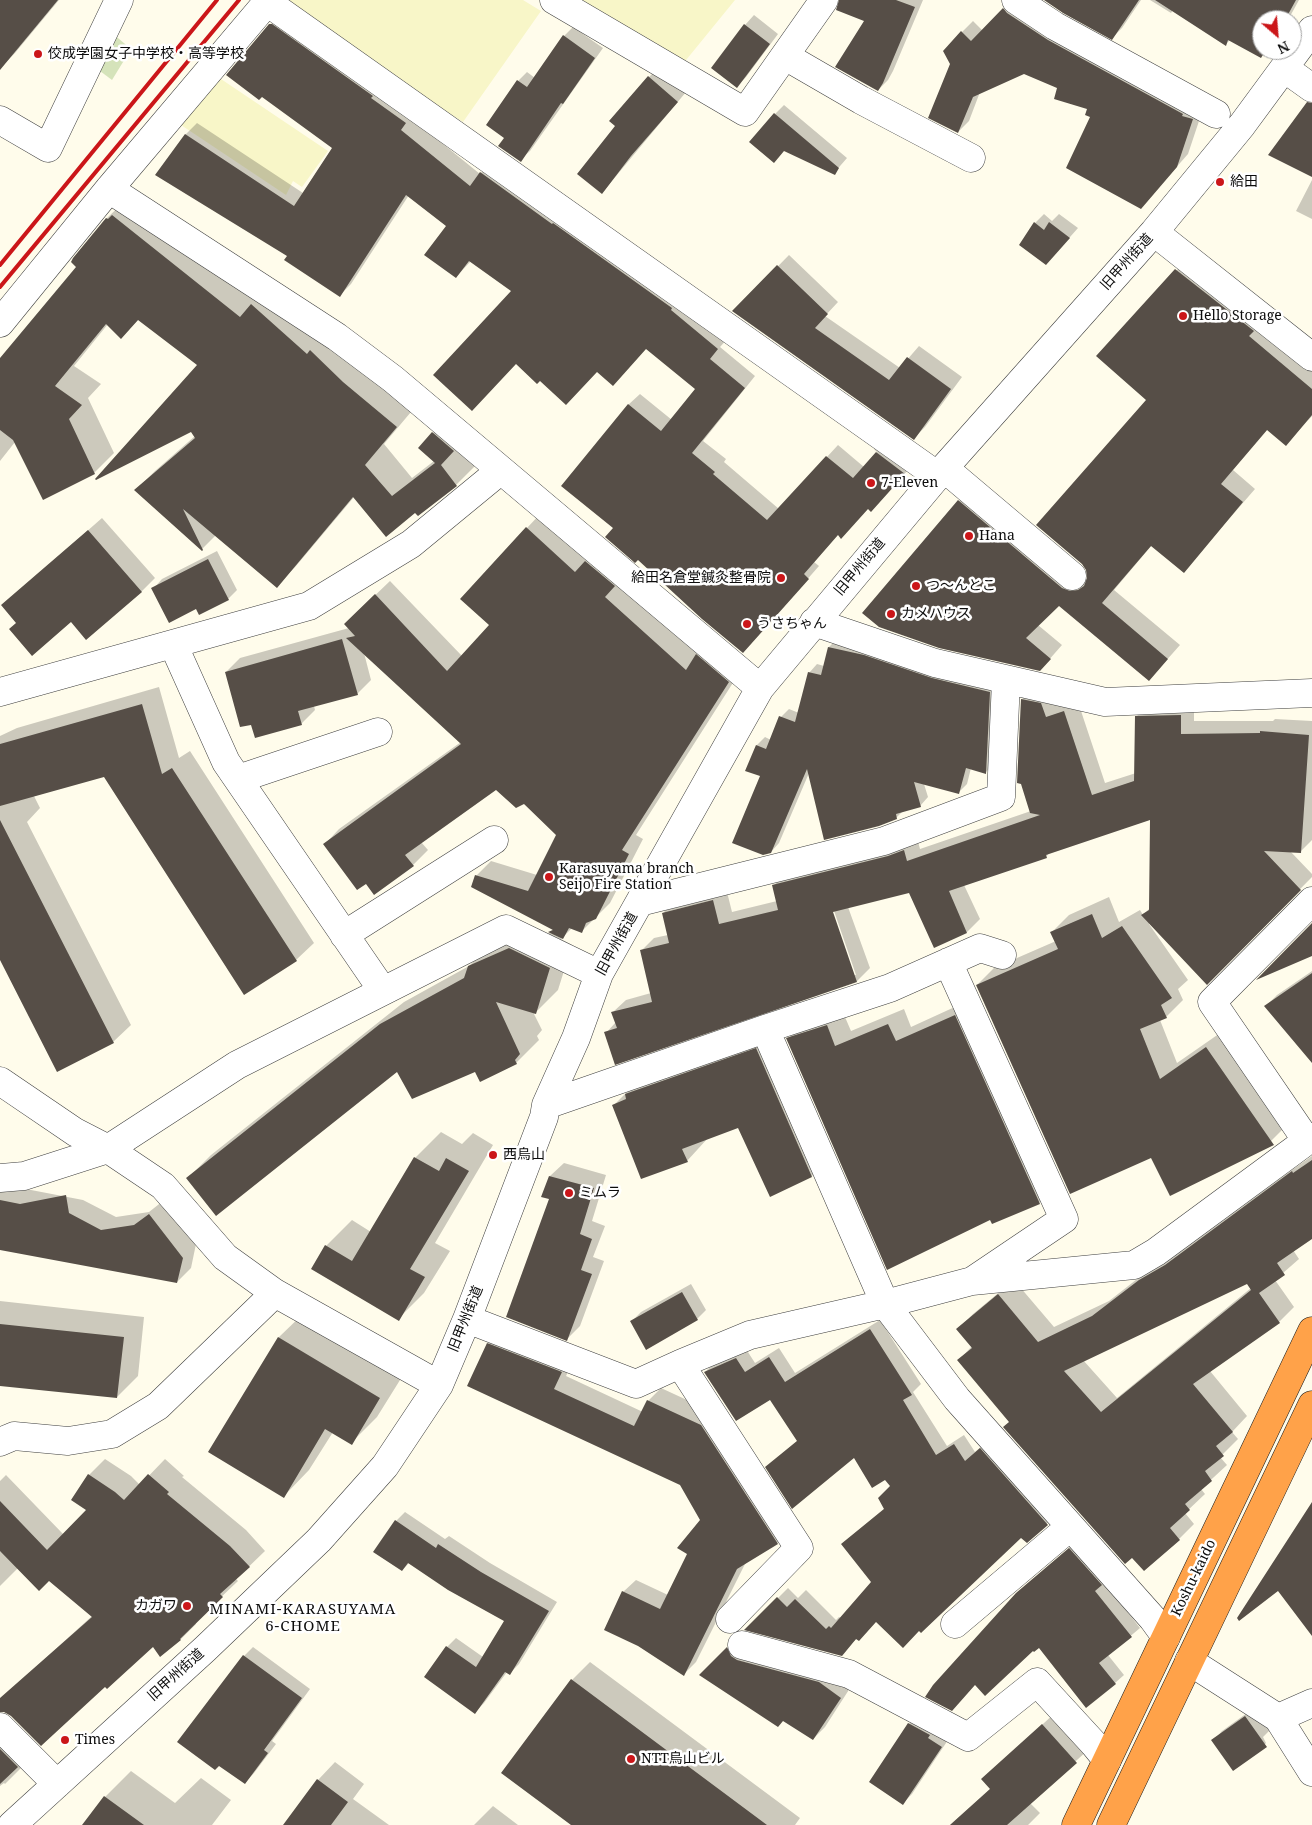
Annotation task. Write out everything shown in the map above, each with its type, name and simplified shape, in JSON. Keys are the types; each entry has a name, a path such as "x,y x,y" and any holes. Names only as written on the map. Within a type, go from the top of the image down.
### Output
{"highway":[{"name":"Koshu-kaido","path":"1076,1825 1312,1331"},
{"path":"1111,1825 1312,1405"}],"street":[{"path":"0,120 48,148 119,0"},
{"path":"554,0 745,112 824,0"},
{"path":"1016,0 1055,26 1216,114"},
{"path":"0,323 109,189 268,1 941,472 1072,576"},
{"name":"旧甲州街道","path":"12,1825 205,1649 319,1540 385,1466 439,1385 467,1319 544,1117 546,1105 576,1038 599,974 760,688 941,472 1154,232 1242,125 1312,30"},
{"path":"785,56 861,100 971,158"},
{"path":"1284,68 1312,88"},
{"path":"109,189 337,337 393,379 760,688"},
{"path":"1154,232 1312,356"},
{"path":"0,692 309,606 411,544 501,470"},
{"path":"814,622 935,663 1106,702 1312,693"},
{"path":"173,644 226,762 383,991"},
{"path":"640,902 884,841 1001,798 1006,680"},
{"path":"238,778 378,732"},
{"path":"344,935 494,840"},
{"path":"467,1319 636,1384 750,1335 885,1304 972,1281 1134,1265 1156,1252 1309,1139 1212,1002 1312,901"},
{"path":"0,1178 24,1176 108,1149 237,1065 506,929 599,974"},
{"path":"546,1105 890,988 980,948 1002,955"},
{"path":"948,962 1064,1219 972,1281"},
{"path":"765,1029 885,1304 957,1399 1153,1619 1166,1637"},
{"path":"0,1081 76,1132 108,1149 163,1186 225,1257 275,1293 439,1385"},
{"path":"0,1442 14,1436 68,1440 112,1434 158,1406 275,1293"},
{"path":"680,1364 798,1548 730,1619"},
{"path":"955,1624 1070,1527"},
{"path":"742,1645 849,1674 968,1737 1037,1682 1107,1760"},
{"path":"1189,1661 1278,1718 1312,1772"},
{"path":"1278,1718 1312,1703"},
{"path":"0,1727 56,1784"}],"shaded area":[{"path":"286,0 523,0 541,11 463,122 280,7"},
{"path":"570,0 735,0 682,65"},
{"path":"215,75 328,151 302,187 293,181 286,195 178,123"}],"green space":[{"path":"112,33 131,49 112,80 96,68"}],"building":[{"path":"0,0 58,0 0,70"},
{"path":"839,0 896,0 915,7 878,91 835,67 864,21 836,10"},
{"path":"1044,0 1139,0 1112,40 1063,13"},
{"path":"1155,0 1296,0 1290,10 1252,10 1252,53 1228,40 1226,46"},
{"path":"1003,8 1007,13 1048,40 1183,114 1182,116 1193,119 1177,167 1141,209 1066,168 1090,117 1085,115 1087,109 1054,99 1057,88 1024,74 973,97 958,133 928,118 950,64 943,51 961,31 971,41"},
{"path":"269,24 272,24 373,96 371,98 406,123 401,130 470,186 480,172 672,308 671,310 718,349 710,359 745,388 692,453 715,472 713,474 767,520 826,456 853,478 876,452 905,474 871,512 868,509 841,539 838,535 804,574 809,579 743,653 702,619 638,560 635,563 605,537 613,528 561,486 628,404 661,431 695,389 646,349 613,386 597,372 566,405 540,381 537,384 516,364 472,411 433,375 511,291 469,261 456,278 424,255 446,226 406,195 340,297 284,260 287,256 155,175 185,134 294,206 332,148 262,97 259,100 226,75"},
{"path":"744,24 770,44 737,88 711,68"},
{"path":"563,35 595,58 563,104 561,103 521,162 498,146 504,138 486,125 517,80 527,87"},
{"path":"648,76 678,102 631,156 602,194 577,174 615,126 609,121"},
{"path":"1307,102 1312,103 1312,177 1268,155"},
{"path":"774,113 839,168 835,175 784,151 774,163 749,142"},
{"path":"112,215 240,317 251,304 307,354 310,350 343,382 397,427 365,465 392,496 435,463 418,448 432,432 454,451 441,465 457,486 418,516 415,513 386,537 353,497 277,588 183,509 202,551 134,490 195,438 191,432 95,479 197,365 138,320 121,339 106,324 55,386 82,405 69,419 95,474 43,500 13,440 0,430 0,358 76,267 71,262 73,258 106,218 108,219"},
{"path":"1034,222 1044,230 1049,222 1070,238 1046,265 1019,245"},
{"path":"777,265 828,314 815,328 889,380 907,357 951,389 914,440 732,311"},
{"path":"1175,269 1254,331 1249,336 1312,389 1312,415 1286,446 1267,430 1221,484 1243,502 1184,573 1151,546 1102,603 1168,659 1149,681 1059,606 1026,638 1051,659 1040,671 939,648 879,627 862,613 958,500 1062,588 1070,591 1078,590 1084,586 1087,578 1086,570 1082,564 1036,525 1146,400 1096,356"},
{"path":"526,527 575,572 585,561 615,586 605,597 686,670 696,654 729,682 622,850 629,854 596,919 586,923 582,933 569,928 563,939 548,932 553,930 471,887 475,875 528,891 556,835 524,804 516,808 496,790 405,855 414,866 374,895 366,884 357,890 323,844 461,744 346,638 355,636 344,624 375,594 447,671 489,625 460,599"},
{"path":"88,530 142,592 86,640 71,622 32,656 9,629 16,623 1,605"},
{"path":"208,559 229,600 199,615 196,609 169,623 151,588"},
{"path":"342,639 358,695 298,711 302,725 255,738 251,725 240,727 225,672"},
{"path":"828,647 864,655 932,678 990,692 986,774 966,768 959,794 914,782 921,807 896,814 897,819 879,826 824,840 807,769 771,853 763,855 732,843 760,776 745,771 756,745 766,749 779,716 795,722 808,672 821,675"},
{"path":"1021,699 1041,703 1046,717 1064,711 1092,795 1134,781 1135,716 1181,715 1181,734 1260,733 1260,731 1309,735 1301,853 1264,851 1301,890 1207,985 1141,915 1149,910 1150,820 1046,855 1047,858 949,891 967,933 934,948 909,893 833,912 857,982 615,1065 604,1032 617,1028 611,1012 652,1002 640,950 669,943 662,913 713,900 719,924 778,910 772,885 888,856 904,850 907,861 1040,815 1030,813 1021,784 1017,783"},
{"path":"142,704 162,774 172,768 297,961 244,995 104,777 0,806 0,744"},
{"path":"0,820 114,1043 57,1072 0,960"},
{"path":"1092,914 1102,938 1122,926 1172,998 1161,1005 1167,1018 1140,1029 1160,1079 1206,1047 1274,1145 1170,1196 1151,1158 1070,1194 976,985 1058,949 1050,932"},
{"path":"1312,923 1312,956 1256,980"},
{"path":"509,948 550,968 536,1014 496,1002 520,1054 515,1060 517,1064 480,1082 475,1072 412,1099 397,1072 216,1216 186,1178 380,1024 464,978 468,966"},
{"path":"1312,973 1312,1063 1264,1006"},
{"path":"955,1015 1040,1204 992,1224 990,1220 887,1270 786,1038 827,1025 835,1046 888,1024 896,1041"},
{"path":"756,1048 812,1177 770,1197 738,1128 682,1149 688,1162 641,1179 612,1105 626,1099 625,1094"},
{"path":"414,1157 439,1171 446,1158 469,1171 410,1269 425,1277 399,1321 311,1269 325,1245 352,1261"},
{"path":"1312,1160 1312,1239 1277,1263 1285,1275 1259,1293 1280,1323 1193,1384 1233,1432 1216,1446 1224,1456 1205,1471 1212,1481 1185,1504 1190,1510 1170,1528 1180,1540 1144,1571 1132,1558 1125,1564 1003,1427 1009,1422 957,1360 972,1348 956,1329 998,1294 1038,1342 1092,1316 1139,1280 1165,1265 1292,1171 1293,1173","holes":["1247,1284 1251,1290 1101,1412 1064,1371"]},
{"path":"549,1176 594,1188 580,1234 592,1239 581,1270 592,1274 567,1341 506,1317 549,1199 541,1197"},
{"path":"66,1195 69,1213 101,1230 134,1225 149,1214 183,1258 177,1283 0,1250 0,1200 20,1204"},
{"path":"682,1292 698,1320 646,1350 630,1321"},
{"path":"0,1324 124,1337 117,1398 0,1386"},
{"path":"870,1329 912,1395 903,1400 936,1455 954,1444 965,1461 980,1448 1048,1525 1027,1543 1021,1538 921,1633 919,1631 903,1648 876,1622 859,1641 856,1639 842,1656 744,1630 777,1597 787,1607 795,1599 826,1629 829,1626 831,1628 871,1582 841,1544 884,1509 878,1498 890,1486 885,1480 872,1488 854,1458 792,1509 765,1467 797,1441 770,1400 736,1421 704,1372 736,1358 745,1372 769,1357 785,1382"},
{"path":"278,1337 380,1398 352,1445 325,1429 284,1498 208,1452"},
{"path":"487,1343 562,1372 554,1389 634,1426 647,1400 701,1425 778,1544 737,1569 684,1676 638,1646 604,1630 622,1591 660,1609 687,1554 677,1548 700,1520 680,1485 467,1386"},
{"path":"88,1474 124,1500 148,1474 169,1492 167,1494 230,1546 250,1567 220,1594 223,1597 181,1640 160,1657 153,1647 107,1689 105,1687 41,1746 11,1716 0,1712 0,1698 92,1617 49,1581 39,1591 0,1551 0,1501 47,1550 86,1510 71,1500"},
{"path":"1312,1502 1312,1636 1278,1591 1239,1621 1237,1618"},
{"path":"395,1520 436,1548 438,1544 481,1572 549,1611 510,1675 505,1672 475,1714 424,1677 446,1646 476,1667 504,1621 448,1590 408,1563 402,1571 373,1552"},
{"path":"1069,1548 1102,1585 1095,1591 1132,1637 1099,1663 1116,1684 1086,1708 1039,1648 1033,1651 985,1696 975,1685 952,1711 925,1697 933,1685 1016,1593"},
{"path":"727,1647 731,1656 737,1660 819,1682 841,1698 813,1740 783,1721 778,1727 699,1675"},
{"path":"243,1655 302,1698 264,1750 268,1753 245,1784 219,1766 215,1770 177,1742"},
{"name":"NTT烏山ビル","path":"571,1679 767,1825 571,1825 501,1773"},
{"path":"1245,1716 1267,1747 1233,1771 1211,1740"},
{"path":"908,1723 930,1735 928,1738 942,1747 903,1805 869,1782"},
{"path":"1042,1724 1077,1763 1007,1825 950,1825 990,1789 981,1779"},
{"path":"0,1749 18,1767 0,1784"},
{"path":"317,1779 348,1802 331,1825 283,1825"},
{"path":"104,1796 144,1825 82,1825"}],"railway":[{"path":"0,265 217,0"},
{"path":"0,287 239,0"}],"place":[{"name":"佼成学園女子中学校・高等学校","path":"38,54"},
{"name":"給田","path":"1220,182"},
{"name":"Hello Storage","path":"1183,316"},
{"name":"7-Eleven","path":"871,483"},
{"name":"Hana","path":"969,536"},
{"name":"給田名倉堂鍼灸整骨院","path":"781,578"},
{"name":"つ～んとこ","path":"916,586"},
{"name":"カメハウス","path":"891,614"},
{"name":"うさちゃん","path":"747,624"},
{"name":"Karasuyama branch Seijo Fire Station","path":"549,877"},
{"name":"西烏山","path":"493,1155"},
{"name":"ミムラ","path":"569,1193"},
{"name":"カガワ","path":"187,1606"},
{"name":"Times","path":"65,1740"},
{"name":"NTT烏山ビル","path":"631,1759"}],"district":[{"name":"MINAMI-KARASUYAMA 6-CHOME","path":"303,1618"}]}
